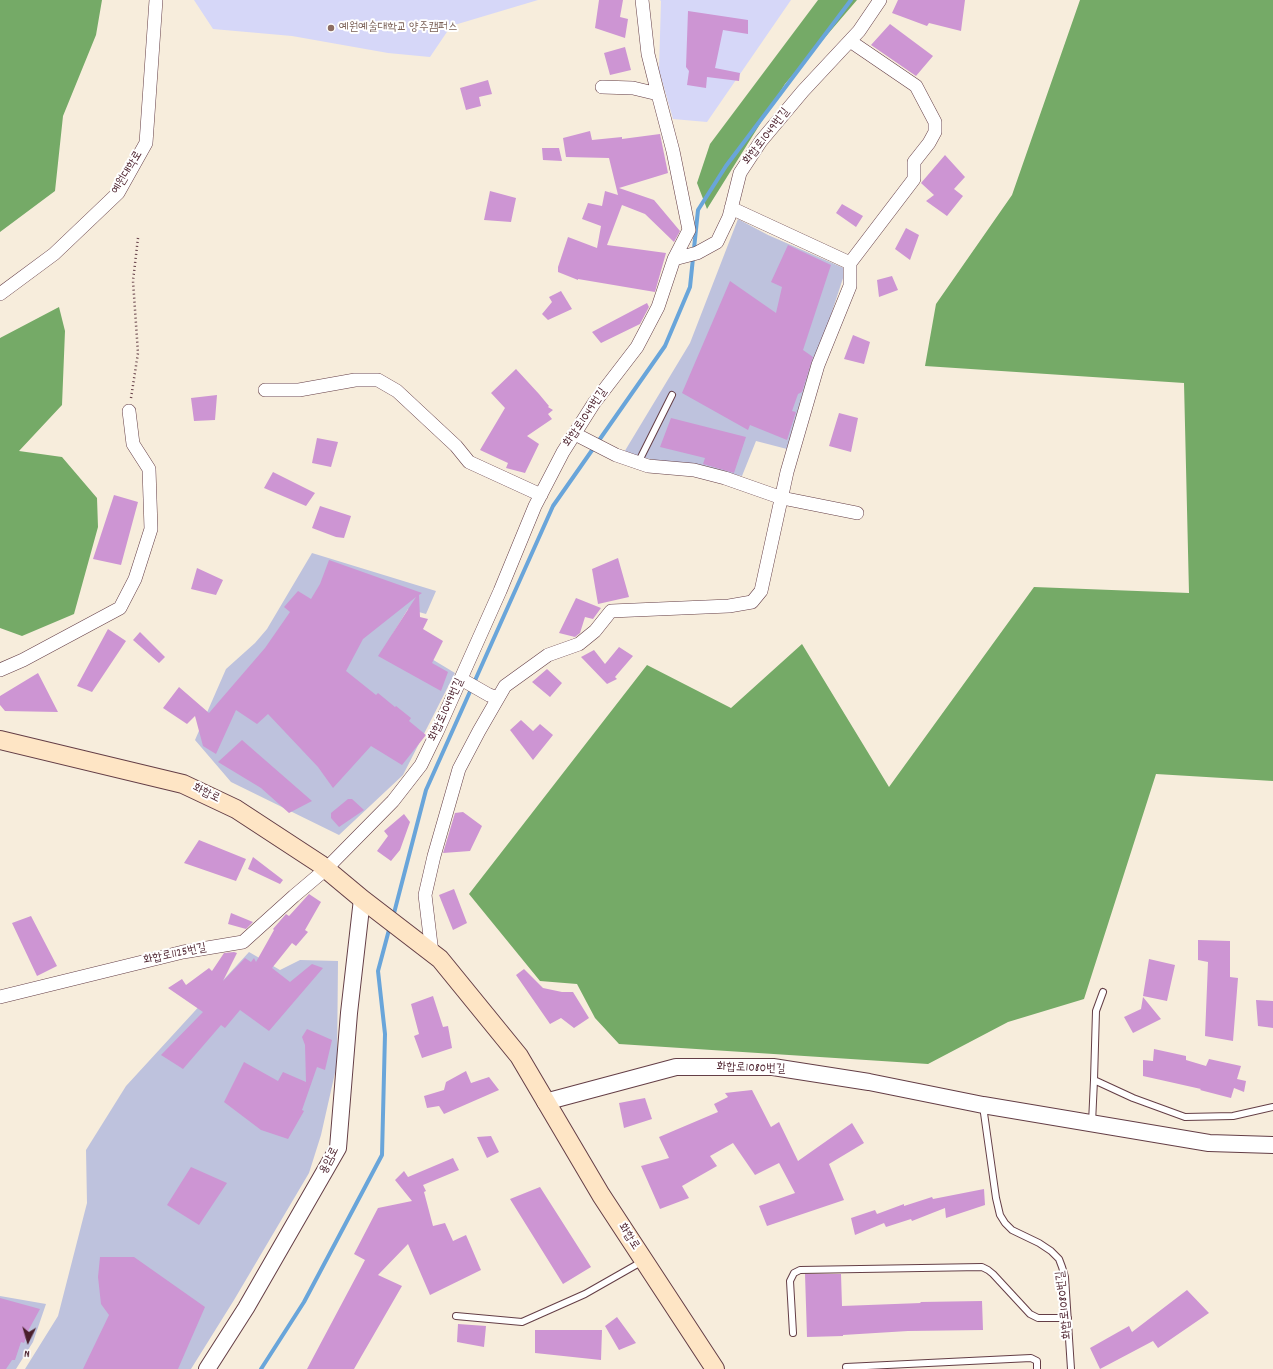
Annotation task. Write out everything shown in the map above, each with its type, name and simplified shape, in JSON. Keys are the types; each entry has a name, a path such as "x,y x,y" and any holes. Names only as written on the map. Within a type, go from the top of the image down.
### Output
{"main road":[{"name":"화합로","path":"0,740 183,784 236,809 326,869 362,899 440,959 488,1016 519,1056 601,1195 715,1369"}],"street":[{"name":"예원대학로","path":"0,294 54,254 118,193 146,143 156,0"},
{"path":"642,0 648,54 673,151 689,230 679,258"},
{"name":"화합로1049번길","path":"326,869 393,801 421,765 463,680 541,495 563,452 594,404 637,347 658,307 679,258 697,253 717,242 729,216 740,173 761,141 803,91 859,31 880,0"},
{"path":"432,953 425,895 434,856 459,769 494,697 505,686 548,655 579,644 595,631 611,611 729,606 752,602 761,591 787,472 818,365 850,286 850,263 914,179 914,162 929,143 935,132 935,122 916,86 850,41"},
{"path":"602,87 633,88 658,94"},
{"path":"731,208 850,263"},
{"path":"264,390 299,390 355,380 378,380 397,391 456,446 469,462 541,495"},
{"path":"0,670 23,660 120,608 135,578 151,529 149,469 133,444 129,411"},
{"path":"575,434 616,455 648,466 694,470 725,478 782,498 857,513"},
{"path":"463,680 494,697"},
{"name":"화합로1125번길","path":"0,998 183,952 243,942 326,869"},
{"name":"용암로","path":"207,1369 246,1308 338,1148 349,1013 362,899"},
{"name":"화합로1080번길","path":"545,1102 676,1067 773,1068 869,1082 983,1105 1210,1143 1273,1145"}],"lane":[{"path":"638,463 672,395"},
{"path":"1092,1124 1096,1011 1103,992"},
{"path":"1094,1080 1133,1098 1185,1117 1232,1116 1273,1107"},
{"name":"화합로1080번길","path":"983,1105 996,1198 1000,1214 1005,1223 1012,1230 1039,1243 1051,1251 1059,1260 1065,1277 1071,1369"},
{"path":"456,1316 522,1322 585,1294 644,1260"},
{"path":"793,1333 790,1282 794,1273 800,1270 982,1267 993,1274 1030,1314 1038,1318 1068,1318"},
{"path":"846,1367 1031,1358 1037,1361 1037,1369"}],"path":[{"path":"129,411 138,353 133,280 138,238"}],"shaded area":[{"name":"예원예술대학교 양주캠퍼스","path":"194,0 538,0 451,26 430,57 388,53 292,36 213,29"},
{"path":"660,0 791,0 707,122 673,119 659,70"},
{"path":"738,219 768,235 846,269 787,449 756,441 742,476 623,454 690,343"},
{"path":"312,553 436,591 426,614 408,609 392,635 455,673 403,775 339,835 231,782 195,740 226,669 255,643 267,629"},
{"path":"249,952 280,970 300,960 338,961 337,1064 321,1135 309,1173 234,1300 191,1369 25,1369 58,1316 87,1203 86,1150 126,1086"},
{"path":"0,1296 46,1304 33,1342 16,1369 0,1369"}],"green space":[{"path":"0,0 102,0 96,35 63,116 55,191 0,232"},
{"path":"818,0 857,0 785,84 707,209 697,183 710,144"},
{"path":"1080,0 1273,0 1273,781 1156,774 1084,999 1008,1022 928,1064 619,1044 595,1018 577,984 540,981 469,894 647,665 731,708 802,644 889,787 1034,587 1189,593 1184,383 925,366 936,304 1012,195"},
{"path":"59,307 65,331 62,405 19,451 62,457 97,498 98,527 74,614 22,636 0,628 0,338"}],"building":[{"path":"599,0 623,0 620,17 628,19 625,38 595,28"},
{"path":"898,0 965,0 961,31 929,23 927,26 892,13"},
{"path":"688,11 748,20 748,34 723,30 715,68 740,73 739,81 707,77 706,88 687,85 689,71 686,67"},
{"path":"890,24 933,56 916,76 871,45"},
{"path":"625,47 631,70 610,75 604,53"},
{"path":"488,80 492,94 479,97 481,106 466,110 460,88"},
{"path":"590,131 592,140 622,137 622,139 660,134 668,173 619,188 654,200 680,231 674,242 645,214 622,205 607,245 666,253 655,292 578,280 558,272 558,267 568,237 597,248 601,226 582,219 588,203 602,206 605,191 618,195 609,158 566,157 563,138"},
{"path":"542,148 559,148 562,161 543,160"},
{"path":"945,155 965,177 954,189 963,196 947,216 926,201 934,195 921,183"},
{"path":"490,191 516,198 511,222 484,220"},
{"path":"842,204 863,216 856,227 836,213"},
{"path":"906,228 919,235 910,260 895,249"},
{"path":"788,245 831,265 803,350 813,357 802,392 798,394 792,411 796,412 787,440 750,425 748,430 682,393 730,281 776,313 782,287 771,282"},
{"path":"892,276 898,290 879,297 877,280"},
{"path":"561,291 572,309 548,320 542,314 552,302 549,297"},
{"path":"647,303 649,307 640,324 601,343 592,332"},
{"path":"853,335 870,342 864,364 844,359"},
{"path":"516,369 539,394 549,406 548,407 553,410 548,414 552,419 527,436 539,444 525,473 506,468 508,463 480,450 505,408 491,393"},
{"path":"217,395 215,420 194,421 191,398"},
{"path":"839,413 858,418 851,452 829,446"},
{"path":"671,418 746,437 734,473 703,464 705,458 660,447"},
{"path":"317,438 338,442 331,467 312,463"},
{"path":"273,472 315,493 306,506 264,488"},
{"path":"114,495 138,502 121,565 93,559"},
{"path":"320,506 351,516 344,538 336,537 312,528"},
{"path":"618,558 629,597 598,604 592,569"},
{"path":"329,560 422,593 419,595 420,617 428,619 423,629 443,641 432,663 448,672 441,691 378,656 416,597 363,639 346,671 376,695 378,693 411,718 409,721 426,735 402,765 371,746 333,788 318,767 268,714 257,724 236,710 216,754 203,746 195,716 187,724 163,708 179,687 209,713 265,648 290,612 284,607 298,591 311,599 320,584"},
{"path":"197,568 223,580 216,595 191,589"},
{"path":"576,598 601,608 593,619 585,617 580,633 575,637 559,633"},
{"path":"108,629 126,641 92,692 77,686"},
{"path":"140,632 165,657 159,663 133,640"},
{"path":"619,647 633,656 615,677 617,679 607,684 581,657 594,650 605,664"},
{"path":"547,669 562,683 550,697 532,682"},
{"path":"38,673 58,712 5,711 0,705 0,696"},
{"path":"521,720 533,731 540,724 553,735 533,760 510,730"},
{"path":"242,740 312,801 289,813 261,788 218,762"},
{"path":"348,799 352,799 364,810 339,827 331,818 331,813"},
{"path":"463,812 482,826 470,851 443,853 455,813"},
{"path":"404,814 410,822 400,850 391,861 377,851 388,836 384,831"},
{"path":"199,840 246,859 236,881 184,863"},
{"path":"253,857 283,880 280,884 248,869"},
{"path":"454,889 467,923 453,930 439,895"},
{"path":"309,894 321,902 305,930 308,932 296,946 292,943 272,968 290,982 312,964 323,968 269,1031 240,1010 225,1028 221,1025 183,1069 161,1055 203,1012 168,988 182,979 186,985 209,968 212,971 224,953 237,953 223,981 245,958 251,962 254,958 256,962 274,930 273,929 286,914 289,916"},
{"path":"231,913 253,922 246,929 228,924"},
{"path":"31,916 57,966 37,976 12,923"},
{"path":"1198,940 1230,941 1230,977 1238,978 1233,1041 1205,1036 1208,962 1198,960"},
{"path":"1149,959 1175,965 1167,1001 1143,996"},
{"path":"524,969 543,988 562,992 573,992 589,1018 574,1028 561,1018 550,1024 516,975"},
{"path":"433,996 443,1027 448,1026 452,1048 422,1058 414,1036 419,1034 411,1004"},
{"path":"1143,997 1161,1019 1133,1033 1124,1017 1141,1009"},
{"path":"1256,1000 1273,1001 1273,1028 1258,1026"},
{"path":"307,1029 332,1040 325,1070 317,1067 302,1110 304,1111 288,1139 261,1130 224,1102 244,1062 278,1081 283,1072 306,1082 305,1045 302,1037"},
{"path":"1154,1049 1186,1056 1186,1060 1206,1066 1209,1059 1241,1066 1237,1079 1246,1081 1244,1092 1234,1088 1231,1098 1200,1090 1201,1089 1143,1076 1143,1060 1153,1061"},
{"path":"466,1071 471,1083 489,1077 499,1090 444,1114 439,1106 427,1108 424,1096 444,1090 446,1082"},
{"path":"752,1090 771,1127 779,1122 798,1161 852,1123 864,1143 829,1164 844,1200 767,1226 759,1206 795,1193 779,1163 755,1175 733,1143 710,1156 717,1166 682,1186 689,1198 660,1209 641,1166 669,1158 659,1137 718,1112 714,1104 728,1097 725,1093"},
{"path":"645,1098 652,1119 624,1128 619,1103"},
{"path":"491,1136 499,1152 487,1158 477,1137"},
{"path":"453,1158 459,1170 423,1185 426,1191 424,1192 433,1226 445,1223 453,1241 466,1235 481,1270 430,1295 408,1244 378,1275 402,1286 354,1369 307,1369 365,1260 354,1254 378,1208 412,1201 395,1180 404,1171 408,1177"},
{"path":"191,1167 227,1183 199,1225 167,1205"},
{"path":"540,1187 591,1267 563,1284 510,1199"},
{"path":"984,1189 985,1205 946,1218 945,1208 912,1221 911,1219 886,1227 884,1223 855,1235 851,1218 875,1210 877,1214 904,1204 904,1206 932,1197 933,1199"},
{"path":"100,1257 134,1257 205,1307 178,1369 83,1369 109,1315 101,1304 98,1277"},
{"path":"805,1274 841,1274 842,1306 921,1303 920,1302 982,1301 983,1330 908,1331 807,1337"},
{"path":"1187,1290 1209,1313 1158,1348 1153,1341 1100,1369 1090,1348 1129,1326 1132,1332"},
{"path":"0,1298 40,1309 28,1331 24,1343 21,1342 15,1360 12,1360 6,1369 0,1369"},
{"path":"617,1317 636,1343 619,1350 605,1326"},
{"path":"458,1324 486,1326 484,1347 457,1342"},
{"path":"535,1330 602,1330 601,1360 535,1353"}],"waterway":[{"path":"393,917 426,790 553,506 665,346 690,287 698,210 726,166 851,0"},
{"path":"261,1369 304,1302 382,1155 385,1034 378,971 390,926"}],"place":[{"name":"예원예술대학교 양주캠퍼스","path":"331,28"}]}
